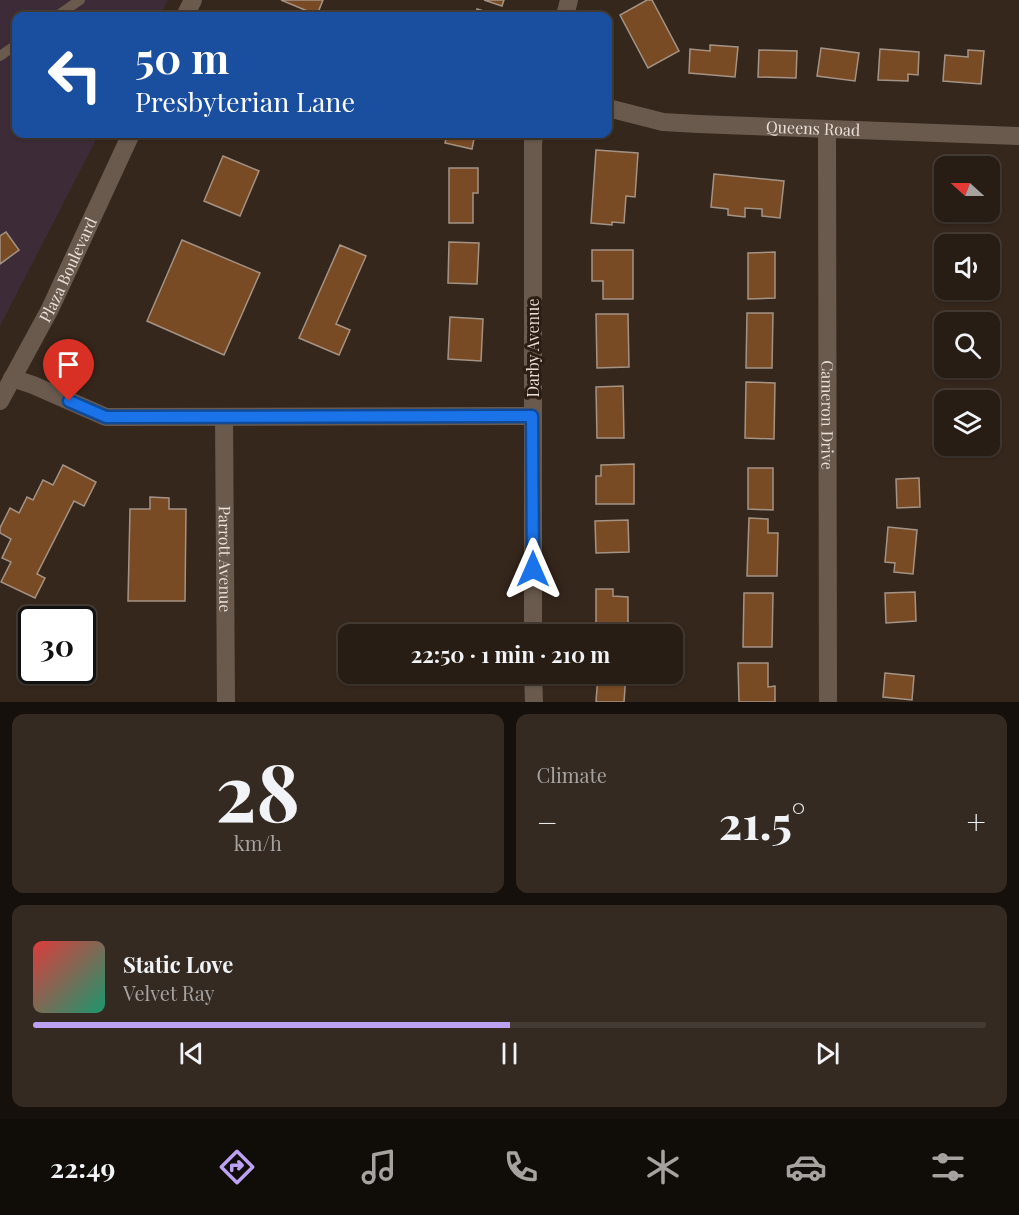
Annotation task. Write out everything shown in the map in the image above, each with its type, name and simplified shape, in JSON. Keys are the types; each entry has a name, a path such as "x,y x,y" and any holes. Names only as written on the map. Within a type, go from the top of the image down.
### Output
{"street":[{"name":"Queens Road","path":"612,109 663,122 1019,136"},
{"name":"Cameron Drive","path":"827,129 828,702"},
{"name":"Plaza Boulevard","path":"0,402 50,309 129,138"},
{"name":"Darby Avenue","path":"533,624 534,138"},
{"path":"12,378 106,417 532,416"},
{"name":"Parrott Avenue","path":"224,417 226,702"},
{"path":"534,684 534,702"}],"lane":[{"path":"63,12 80,0"}],"shaded area":[{"path":"0,0 168,0 162,12 12,12 12,138 97,138 0,326"}],"building":[{"path":"281,0 323,0 318,12 310,12"},
{"path":"484,0 504,0 502,6"},
{"path":"647,0 652,0 679,51 648,68 620,15"},
{"path":"710,45 738,47 735,77 689,73 690,49 710,51"},
{"path":"821,48 859,53 855,81 817,76"},
{"path":"880,49 919,52 918,75 908,74 908,81 878,80"},
{"path":"759,50 797,51 796,78 758,77"},
{"path":"968,50 984,51 981,84 943,81 945,55 968,57"},
{"path":"446,138 474,138 472,149 445,143"},
{"path":"596,150 638,153 635,197 626,196 624,223 612,222 612,225 591,223"},
{"path":"223,156 259,171 240,216 204,201"},
{"path":"449,168 478,168 478,193 473,193 473,223 449,223"},
{"path":"714,174 784,181 780,218 762,216 762,209 745,208 745,217 728,215 728,209 711,207"},
{"path":"6,232 19,250 0,264 0,236"},
{"path":"182,240 260,273 224,355 147,321"},
{"path":"449,242 479,243 477,284 448,283"},
{"path":"340,245 366,256 336,324 350,330 339,355 299,338"},
{"path":"592,250 633,250 633,299 603,299 603,281 592,281"},
{"path":"775,252 775,298 748,299 748,253"},
{"path":"747,313 773,313 772,368 746,368"},
{"path":"596,314 628,314 629,367 597,368"},
{"path":"450,317 483,319 481,361 448,359"},
{"path":"746,382 775,383 774,439 745,438"},
{"path":"623,386 624,438 597,438 596,387"},
{"path":"634,464 634,504 596,504 596,476 601,476 601,465"},
{"path":"63,465 96,482 84,506 74,501 37,574 45,578 35,598 1,582 11,562 2,558 11,539 0,533 0,528 10,508 19,513 27,497 33,500 43,480 53,485"},
{"path":"748,468 773,468 773,510 748,509"},
{"path":"919,478 920,507 897,508 896,479"},
{"path":"150,497 169,498 169,509 186,509 185,601 128,601 130,509 150,509"},
{"path":"749,518 768,519 768,533 778,533 777,576 747,576"},
{"path":"628,520 629,552 596,553 595,521"},
{"path":"888,527 917,530 913,574 894,572 895,563 885,562"},
{"path":"596,589 613,589 613,596 628,597 628,624 596,624"},
{"path":"915,592 916,621 886,623 885,593"},
{"path":"744,593 773,593 772,647 743,647"},
{"path":"738,663 768,663 768,687 775,686 775,702 739,702"},
{"path":"885,673 914,676 912,700 883,697"},
{"path":"597,684 625,684 624,702 596,702"}],"route":[{"path":"69,401 106,417 532,416 533,569"}]}
